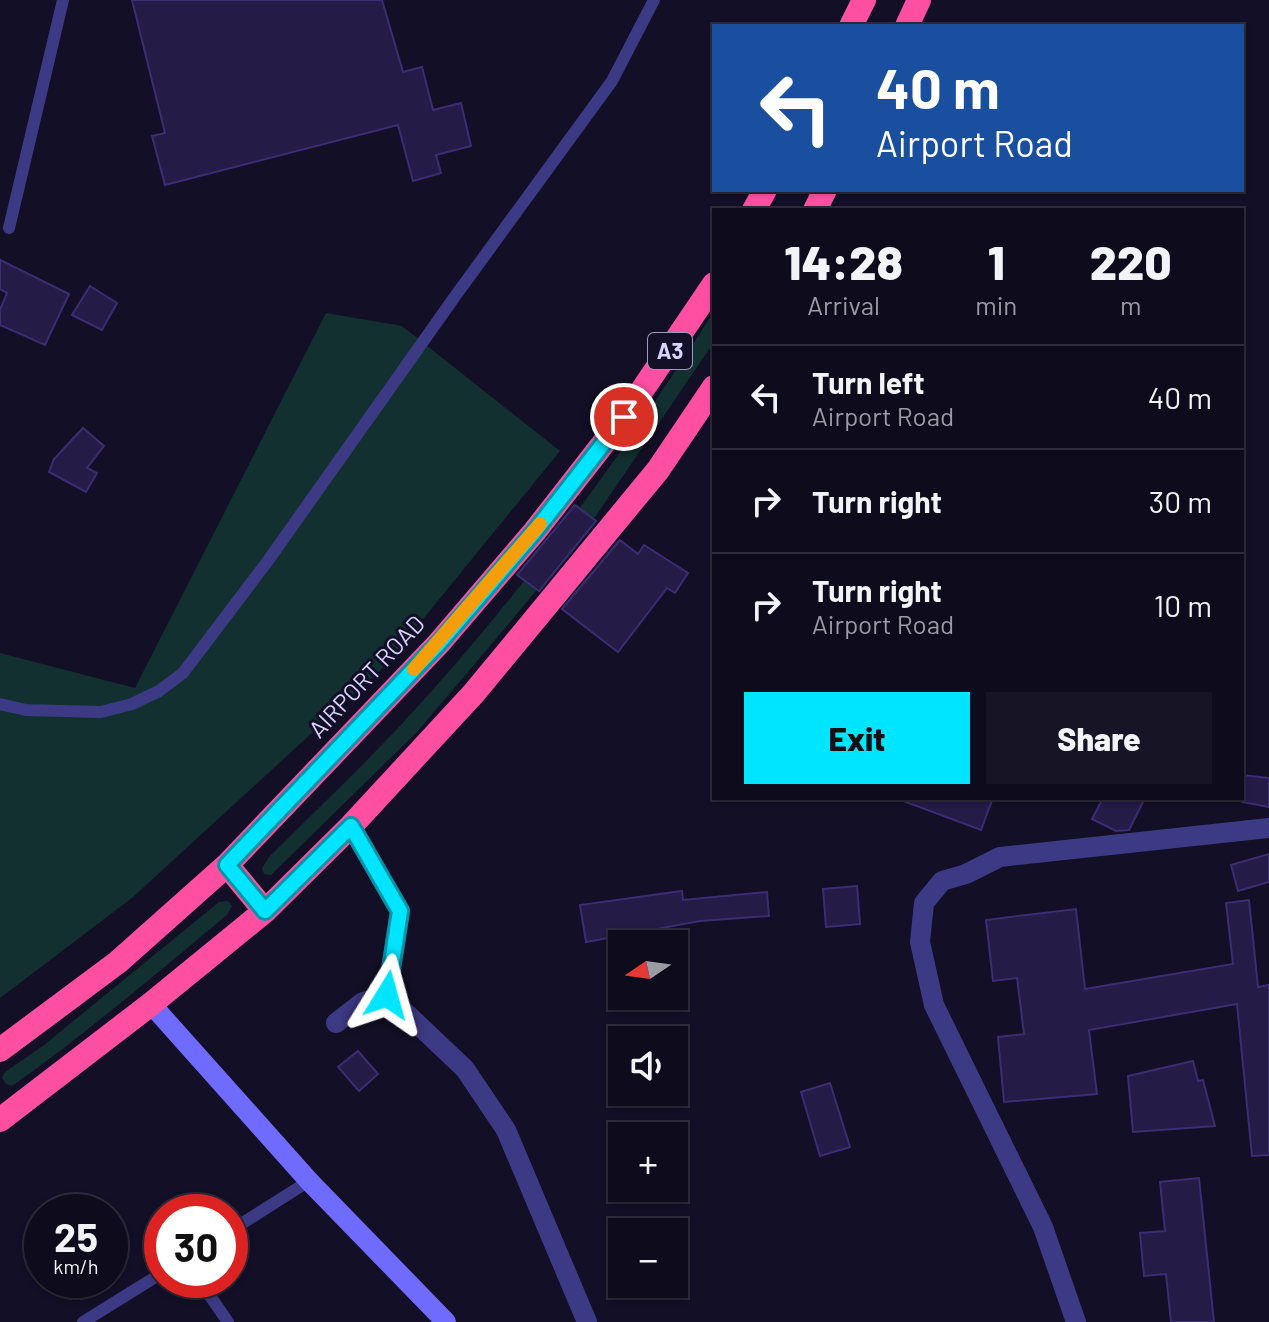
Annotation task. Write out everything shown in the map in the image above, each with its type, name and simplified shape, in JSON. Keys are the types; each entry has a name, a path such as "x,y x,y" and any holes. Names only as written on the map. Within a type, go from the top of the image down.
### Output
{"highway":[{"path":"852,24 864,0"},
{"path":"908,24 919,0"},
{"name":"AIRPORT ROAD","path":"0,1050 118,962 227,865 439,643 535,531 624,417 712,287"},
{"name":"A3","path":"1,1118 151,1004 265,911 351,826 474,693 658,470 712,390"},
{"path":"227,865 265,911"}],"street":[{"path":"351,826 400,911 387,995"},
{"path":"1076,1322 1043,1227 934,1005 920,942 924,903 942,881 966,874 1000,857 1269,828"},
{"path":"336,1023 363,1002 387,995"},
{"path":"387,995 465,1069 506,1130 587,1322"},
{"path":"151,1004 309,1181 446,1322"}],"lane":[{"path":"9,228 63,0"},
{"path":"0,704 26,710 101,712 132,704 159,691 183,673 267,562 612,81 654,0"},
{"path":"248,1220 309,1181"},
{"path":"83,1322 144,1284"},
{"path":"211,1298 228,1322"}],"green space":[{"path":"326,313 402,326 560,451 384,667 132,898 0,998 0,653 135,688"},
{"path":"712,314 712,345 587,529 417,732 271,875 264,874 262,868 270,856 399,727 485,629 566,526 642,420"},
{"path":"228,901 232,906 227,915 148,981 40,1066 12,1086 6,1084 2,1078 4,1073 44,1045 219,902"}],"building":[{"path":"132,0 382,0 403,72 422,67 433,110 461,103 471,146 436,155 441,173 413,181 398,125 165,185 152,136 165,133"},
{"path":"0,260 69,294 45,345 0,325 0,310 7,293 0,289"},
{"path":"90,286 117,303 102,330 72,315"},
{"path":"83,428 104,446 87,468 97,473 86,492 49,472 54,459"},
{"path":"575,505 596,521 539,591 517,575"},
{"path":"620,540 638,554 644,545 688,573 675,593 667,588 618,652 562,609"},
{"path":"1244,775 1269,778 1269,807 1242,802"},
{"path":"903,800 992,800 981,830"},
{"path":"1102,800 1144,800 1129,830 1116,831 1092,819"},
{"path":"1269,854 1269,882 1238,891 1231,865"},
{"path":"857,886 860,924 826,927 823,889"},
{"path":"682,891 683,900 767,892 769,916 700,921 651,930 608,930 608,938 586,942 580,905"},
{"path":"1249,900 1258,987 1269,985 1269,1155 1252,1156 1237,1004 1089,1030 1097,1094 1004,1102 998,1037 1024,1034 1017,978 993,981 986,920 1076,909 1085,989 1233,964 1226,903"},
{"path":"358,1051 378,1074 359,1091 338,1067"},
{"path":"1193,1061 1198,1081 1203,1080 1215,1126 1133,1132 1128,1076"},
{"path":"830,1083 850,1147 820,1156 801,1092"},
{"path":"1199,1178 1214,1322 1171,1322 1166,1274 1144,1276 1140,1233 1165,1231 1160,1182"}],"slow traffic":[{"path":"414,669 540,524"}],"route":[{"path":"387,995 400,911 351,826 265,911 227,865 439,643 535,531 624,417"}]}
